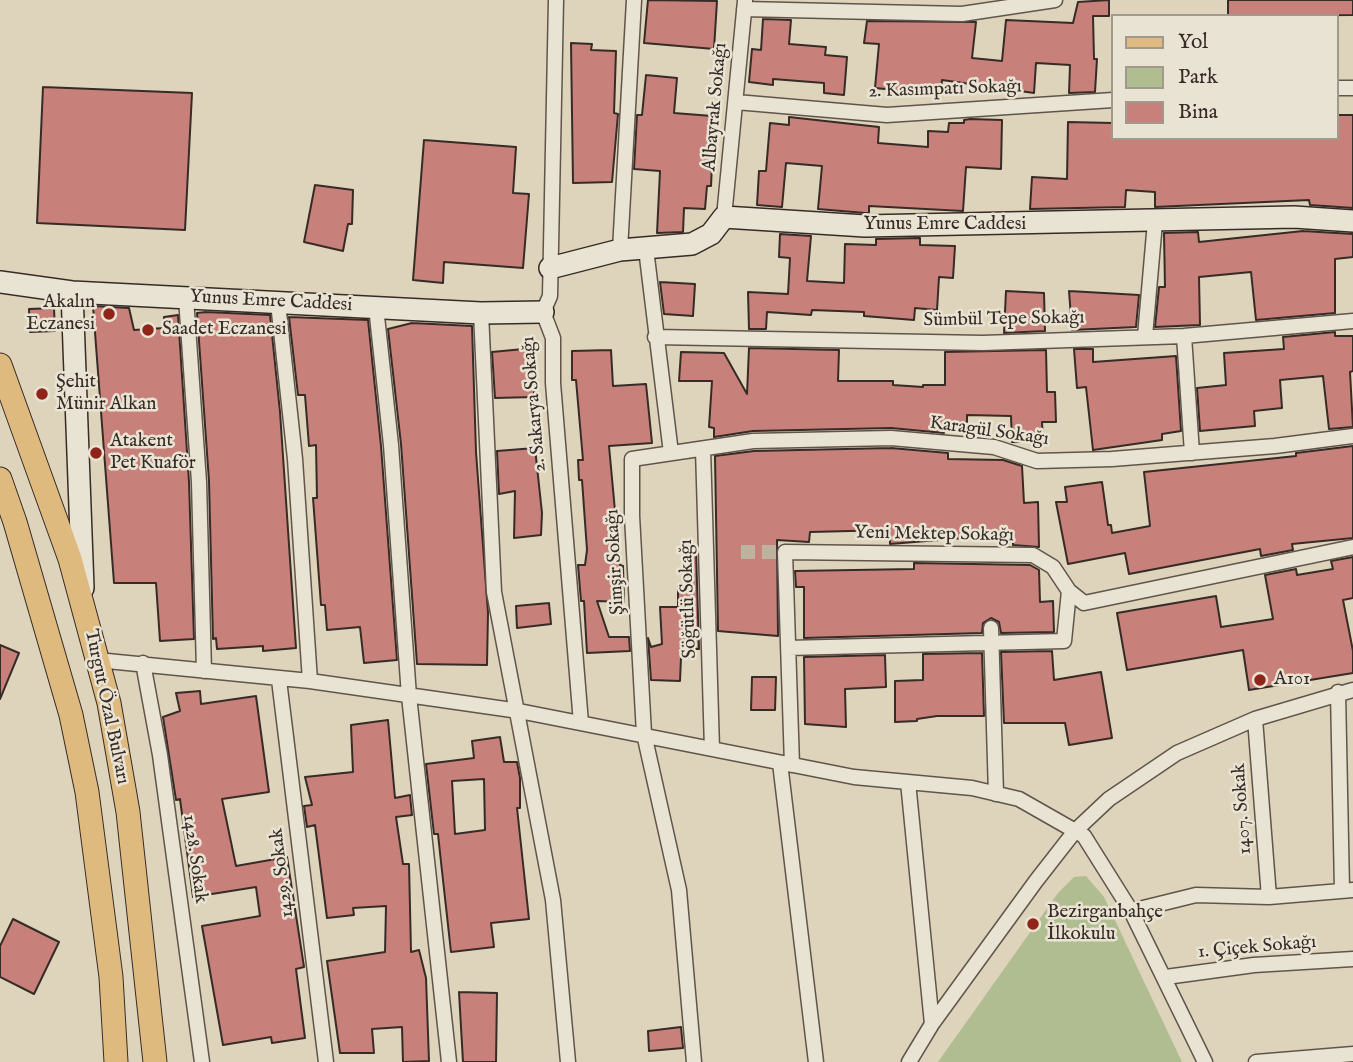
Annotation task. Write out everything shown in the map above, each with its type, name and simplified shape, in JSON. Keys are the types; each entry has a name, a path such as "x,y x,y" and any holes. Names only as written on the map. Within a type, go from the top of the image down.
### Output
{"main road":[{"name":"Turgut Özal Bulvarı","path":"0,365 83,604 109,703 128,812 155,1062"},
{"name":"Turgut Özal Bulvarı","path":"0,479 71,715 87,792 111,977 116,1062"}],"street":[{"name":"2. Sakarya Sokağı","path":"556,0 550,268 546,304 553,338 553,383 581,723"},
{"path":"621,250 634,0"},
{"path":"745,5 962,14 1055,0"},
{"name":"Albayrak Sokağı","path":"724,217 745,5"},
{"name":"2. Kasımpatı Sokağı","path":"736,102 887,115 1112,100"},
{"path":"550,268 621,250 646,250 692,244 711,234 724,217"},
{"name":"Yunus Emre Caddesi","path":"724,217 865,226 1156,222 1294,217 1353,221"},
{"path":"1145,336 1156,222"},
{"path":"646,250 671,453"},
{"name":"Yunus Emre Caddesi","path":"0,282 72,292 481,313 546,304"},
{"path":"72,292 83,604"},
{"path":"186,298 199,482 205,671"},
{"path":"278,303 295,459 310,681"},
{"path":"376,307 391,446 409,696 449,1062"},
{"path":"481,313 494,592 519,711 553,900 568,1062"},
{"name":"Sümbül Tepe Sokağı","path":"655,337 983,343 1184,336 1353,321"},
{"path":"1184,336 1192,453"},
{"name":"Karagül Sokağı","path":"703,449 753,441 891,438 994,447 1037,461 1192,453 1353,436"},
{"name":"Şimşir Sokağı","path":"644,734 632,516 632,459 703,449"},
{"name":"Söğütlü Sokağı","path":"703,449 712,749"},
{"path":"1069,591 1084,603 1353,547"},
{"name":"Yeni Mektep Sokağı","path":"816,1062 786,764 788,648 785,552 1033,555 1053,566 1069,591"},
{"path":"788,648 991,645 1064,641 1069,591"},
{"path":"991,628 996,794"},
{"path":"97,660 310,681 519,711 853,777 972,788 1019,799 1084,836 1131,911 1166,977 1205,1062"},
{"name":"1428. Sokak","path":"143,663 160,755 202,1062"},
{"name":"1429. Sokak","path":"279,680 326,1062"},
{"path":"909,1062 932,1024 1075,831 1109,799 1177,753 1255,719 1346,692 1348,890 1269,897 1196,895 1131,911"},
{"name":"1407. Sokak","path":"1255,719 1269,897"},
{"path":"644,734 679,890 694,1062"},
{"path":"908,782 932,1024"},
{"name":"1. Çiçek Sokağı","path":"1166,977 1254,965 1353,960"},
{"path":"1256,1062 1353,1054"}],"green space":[{"path":"1086,876 1104,897 1182,1062 938,1062 1058,893 1074,877"}],"building":[{"path":"648,0 717,1 714,49 644,43"},
{"path":"1109,0 1109,16 1093,16 1094,59 1097,59 1095,92 1069,93 1070,65 1036,63 1034,93 942,80 941,90 926,88 925,93 875,88 879,44 864,43 867,21 976,22 972,58 1002,61 1006,20 1073,23 1078,2"},
{"path":"1228,0 1353,0 1353,15 1228,14"},
{"path":"763,19 791,20 789,44 826,47 825,55 847,57 844,95 824,93 824,83 773,79 773,85 749,82 752,49 761,50"},
{"path":"571,43 592,44 591,50 616,51 614,113 618,114 612,182 573,183"},
{"path":"646,75 677,78 674,113 712,116 709,165 712,165 711,186 707,186 705,209 684,208 683,232 657,233 660,171 634,169 637,115 642,115"},
{"path":"43,87 192,93 185,230 37,223"},
{"path":"1339,115 1353,115 1353,208 1310,205 1309,200 1155,207 1155,192 1126,190 1125,207 1030,209 1032,177 1067,179 1068,122 1112,123 1112,140 1339,140"},
{"path":"789,117 879,127 878,143 928,147 928,131 948,132 949,123 964,123 964,120 970,119 1002,120 1001,169 966,167 963,211 869,206 869,213 865,213 818,209 822,166 786,163 782,207 757,205 759,171 766,171 770,123 789,125"},
{"path":"424,140 516,147 513,193 529,194 523,268 444,262 443,283 413,280"},
{"path":"315,185 353,190 352,224 348,224 343,251 304,242"},
{"path":"1303,231 1353,234 1353,257 1335,259 1335,313 1256,320 1251,272 1199,277 1200,325 1155,327 1159,287 1165,287 1164,233 1198,232 1199,242"},
{"path":"780,234 811,236 807,281 844,283 845,244 876,245 876,239 920,238 920,245 955,246 953,278 939,277 937,310 915,308 914,320 864,316 864,312 812,310 811,315 767,312 766,329 749,329 748,292 788,294 790,258 779,257"},
{"path":"660,282 695,284 693,316 664,314"},
{"path":"1006,291 1044,293 1045,331 1004,333"},
{"path":"1069,291 1139,295 1136,327 1072,330"},
{"path":"93,306 129,308 134,330 164,328 164,317 178,315 189,482 194,639 160,641 156,583 114,583"},
{"path":"54,308 55,331 30,332 29,309"},
{"path":"197,313 270,315 280,412 296,648 263,651 263,646 217,649 216,638 213,639 209,481"},
{"path":"289,317 368,320 381,446 397,660 364,663 360,627 327,630 325,605 321,605 313,498 317,498 316,445 309,446 305,395 298,395"},
{"path":"412,323 472,326 476,452 488,613 487,665 417,664 401,444 388,329"},
{"path":"1335,332 1335,336 1353,336 1353,371 1350,372 1353,427 1329,429 1323,376 1280,380 1282,408 1254,411 1255,426 1200,431 1197,388 1226,385 1224,353 1284,349 1283,337"},
{"path":"534,348 534,397 495,398 492,352"},
{"path":"749,348 839,350 838,381 893,381 893,385 923,387 945,385 945,352 1046,350 1047,392 1055,392 1056,422 1042,422 1043,442 1012,442 1011,416 967,415 967,422 944,422 944,433 891,428 753,431 714,437 714,428 709,427 712,381 679,381 681,352 724,353 747,394"},
{"path":"1074,349 1093,349 1093,362 1176,356 1181,431 1162,434 1162,440 1093,450 1086,387 1077,388"},
{"path":"611,350 613,386 646,384 652,443 609,446 620,565 623,566 624,602 597,601 609,637 629,637 630,651 587,653 584,601 581,601 578,565 585,565 587,550 578,460 583,460 576,380 572,380 572,351"},
{"path":"1353,446 1353,538 1292,544 1293,550 1261,556 1260,549 1129,574 1125,553 1068,564 1056,502 1067,502 1065,487 1102,482 1108,525 1111,525 1112,533 1150,526 1144,472 1296,456 1296,453"},
{"path":"535,448 542,513 541,535 514,538 515,491 499,494 497,451"},
{"path":"891,448 948,453 948,459 1003,460 1022,466 1024,503 1038,502 1039,547 1013,545 1013,534 890,544 890,530 810,532 809,542 777,540 778,636 718,631 715,456 754,451"},
{"path":"688,550 696,550 699,649 692,649 693,658 681,658 680,681 651,680 648,638 651,647 662,644 660,607 678,607 678,585 684,583 684,555 688,555"},
{"path":"1353,557 1353,598 1343,600 1353,651 1353,673 1249,690 1243,650 1127,670 1117,613 1216,596 1221,627 1273,619 1265,575 1296,569 1297,575 1333,569 1331,561"},
{"path":"914,563 1030,565 1039,570 1040,602 1053,601 1054,632 1001,633 999,622 991,618 983,623 982,633 804,638 804,587 796,587 795,571 914,569"},
{"path":"549,603 551,624 517,628 516,606"},
{"path":"0,645 19,653 0,699"},
{"path":"1052,651 1054,680 1101,672 1112,738 1069,745 1065,723 1004,723 1001,652"},
{"path":"982,653 984,716 937,716 917,721 895,722 895,681 923,680 923,654"},
{"path":"885,655 886,687 845,689 846,727 805,724 804,657"},
{"path":"752,677 776,677 775,710 751,710"},
{"path":"200,691 201,704 256,696 269,792 222,799 236,866 287,857 304,967 296,969 305,1038 272,1043 271,1037 223,1045 202,926 260,916 256,887 193,897 180,799 176,800 163,717 180,711 176,693"},
{"path":"388,720 395,798 410,795 412,815 396,817 403,864 409,864 411,952 419,950 426,978 429,1061 403,1062 402,1027 372,1029 374,1053 340,1053 327,961 385,952 386,906 353,908 354,915 327,918 315,825 307,827 304,806 312,805 305,777 353,772 351,725"},
{"path":"500,737 504,762 517,762 520,808 517,808 529,919 491,923 494,947 451,952 438,834 434,834 426,764 474,758 472,741","holes":["484,779 485,830 455,834 452,781"]},
{"path":"13,919 59,942 34,994 0,977 0,946"},
{"path":"459,992 497,993 496,1062 463,1062"},
{"path":"681,1027 683,1048 649,1051 648,1031"}],"tunnel":[{"path":"741,552 785,552"}],"place":[{"name":"Akalın Eczanesi","path":"109,314"},
{"name":"Saadet Eczanesi","path":"148,330"},
{"name":"Şehit Münir Alkan","path":"42,394"},
{"name":"Atakent Pet Kuaför","path":"96,453"},
{"name":"A101","path":"1260,680"},
{"name":"Bezirganbahçe İlkokulu","path":"1033,924"}]}
